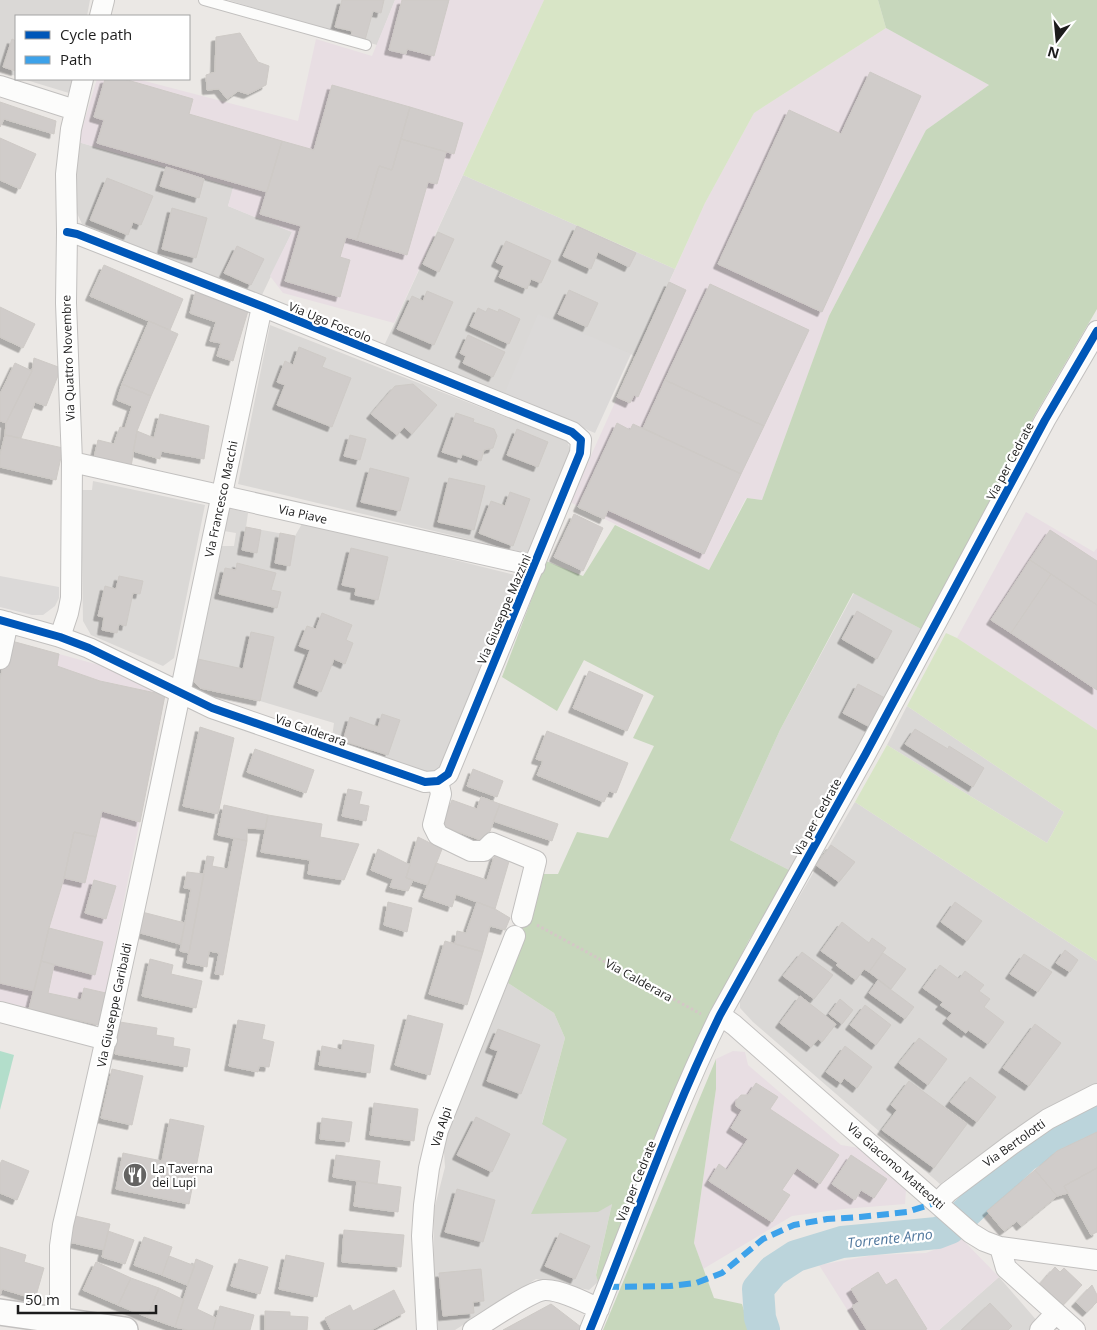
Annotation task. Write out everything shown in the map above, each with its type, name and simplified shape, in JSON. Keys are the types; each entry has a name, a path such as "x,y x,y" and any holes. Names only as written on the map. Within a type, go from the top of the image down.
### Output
{"street":[{"path":"100,15 104,0"},
{"name":"Via Quattro Novembre","path":"60,637 71,598 72,462 66,303 68,151 83,80"},
{"path":"0,86 75,110"},
{"name":"Via Ugo Foscolo","path":"68,232 86,237 264,307 572,432 581,440"},
{"name":"Via Francesco Macchi","path":"180,691 260,316 264,307"},
{"name":"Via per Cedrate","path":"590,1330 644,1190 699,1059 718,1019 865,755 1045,420 1097,331"},
{"name":"Via Giuseppe Mazzini","path":"438,781 448,774 580,453 581,440"},
{"name":"Via Piave","path":"72,462 534,566"},
{"path":"0,658 4,621 60,637 89,648 180,691"},
{"name":"Via Calderara","path":"180,691 221,711 425,782 438,781"},
{"name":"Via Giuseppe Garibaldi","path":"60,1321 60,1246 63,1226 107,1040 180,691"},
{"path":"438,781 441,794 433,825 438,835 471,851 484,851 492,843 536,861 522,917"},
{"name":"Via Alpi","path":"427,1330 422,1236 429,1168 438,1130 515,936"},
{"path":"0,1012 107,1040"},
{"name":"Via Giacomo Matteotti","path":"718,1019 734,1024 972,1233 984,1241 1000,1247 1097,1260"},
{"name":"Via Bertolotti","path":"942,1206 979,1168 1048,1119 1097,1094"},
{"path":"1000,1247 1006,1268 1075,1330"},
{"path":"473,1330 531,1295 544,1290 557,1292 598,1309"},
{"path":"0,1312 60,1321 90,1328 125,1330"},
{"path":"1040,1330 1056,1314"}],"lane":[{"path":"204,0 366,45"}],"shaded area":[{"path":"0,0 90,0 87,15 15,15 15,76 0,71"},
{"path":"228,0 395,0 377,45"},
{"path":"395,0 544,0 394,323 283,293 270,276 292,232 228,206 233,187 78,142 97,80 141,80 298,121 316,39 372,56"},
{"path":"886,28 989,85 926,130 829,316 762,500 746,498 709,570 570,502 705,203 754,113"},
{"path":"26,80 72,80 69,93"},
{"path":"78,142 234,187 228,206 292,232 261,297 82,224 75,209"},
{"path":"463,175 675,269 635,357 631,354 504,395 384,346"},
{"path":"538,314 631,354 595,433 504,395"},
{"path":"270,325 567,441 571,452 530,554 238,484"},
{"path":"93,481 205,505 174,658 163,666 91,635 83,621 81,490 92,490"},
{"path":"229,508 248,513 246,527 295,536 303,522 519,576 444,771 420,774 339,747 341,740 332,737 334,723 260,701 200,688 198,659 222,546 234,546 236,533 224,531"},
{"path":"1026,512 1094,552 1097,548 1097,730 957,638"},
{"path":"0,576 59,587 59,598 55,606 43,615 32,615 0,607"},
{"path":"854,593 923,630 793,872 730,840 780,730"},
{"path":"8,640 99,665 165,695 99,1025 0,1001 0,680"},
{"path":"907,706 1064,812 1047,843 887,745"},
{"path":"855,802 1097,961 1097,1083 1014,1130 940,1184 753,1022 740,1008 740,997"},
{"path":"508,983 554,1013 565,1038 542,1123 567,1138 612,1204 596,1274 598,1282 589,1290 536,1279 455,1330 435,1330 433,1325 434,1210 445,1167 443,1138"},
{"path":"733,1051 745,1052 748,1065 841,1145 859,1148 906,1190 905,1204 843,1209 792,1216 703,1269 694,1243 716,1089 716,1059"},
{"path":"962,1239 999,1277 939,1330 860,1330 819,1265 874,1255 926,1253"},
{"path":"999,1277 1038,1322 1031,1330 939,1330"}],"green space":[{"path":"544,0 878,0 886,28 754,113 705,203 675,269 463,175"},
{"path":"878,0 1097,0 1097,309 1035,415 923,630 853,593 780,730 730,840 793,872 749,940 715,1008 657,1135 598,1282 596,1275 612,1204 598,1212 531,1214 567,1139 542,1124 565,1038 554,1013 508,983 538,874 558,874 577,832 608,838 654,746 633,738 654,696 584,660 557,711 502,677 546,561 583,576 615,525 709,570 747,498 762,500 829,316 926,130 989,85 886,28"},
{"path":"946,633 957,638 1097,730 1097,961 855,802 887,745 1047,843 1064,812 907,706"},
{"path":"0,1051 14,1055 0,1110"},
{"path":"716,1059 716,1089 694,1243 714,1298 742,1304 750,1330 603,1330"}],"building":[{"path":"342,0 384,0 381,13 373,11 365,40 351,36 352,31 335,27"},
{"path":"402,0 449,0 434,56 407,49 406,54 389,50"},
{"path":"240,33 258,62 269,66 266,85 248,94 238,91 227,99 219,89 207,90 206,75 215,72 216,37"},
{"path":"12,39 15,40 15,71 3,67"},
{"path":"870,72 921,96 822,312 718,264 789,110 841,134"},
{"path":"105,80 127,80 193,99 189,114 282,141 267,192 97,143 104,120 94,117"},
{"path":"332,85 410,107 392,170 379,166 357,240 346,237 340,257 350,260 340,297 285,281 301,226 260,214 282,141 314,150"},
{"path":"0,102 56,121 54,134 4,119 0,127"},
{"path":"410,107 463,123 454,154 401,139"},
{"path":"0,138 36,154 20,189 0,180"},
{"path":"401,139 446,152 437,184 428,182 407,255 357,240 379,166 392,170"},
{"path":"166,167 204,179 199,198 160,186"},
{"path":"107,178 153,196 141,225 133,222 128,235 90,220"},
{"path":"172,208 207,218 196,258 162,249"},
{"path":"577,226 636,253 629,267 598,252 591,269 563,256"},
{"path":"438,232 454,239 439,272 423,264"},
{"path":"506,241 551,261 541,283 531,279 527,289 499,277 504,266 496,262"},
{"path":"237,246 264,259 251,285 224,273"},
{"path":"104,265 183,299 170,330 90,296"},
{"path":"669,282 686,290 638,397 634,395 630,403 617,397"},
{"path":"710,284 809,330 764,426 665,380"},
{"path":"196,290 248,311 233,361 217,356 221,343 210,341 216,322 190,313"},
{"path":"569,290 598,303 587,327 558,314"},
{"path":"427,291 453,302 434,345 397,329 412,296 423,301"},
{"path":"0,307 35,324 23,348 0,337"},
{"path":"478,308 486,312 488,308 498,312 499,309 520,319 509,344 470,326"},
{"path":"149,321 178,334 151,396 122,384"},
{"path":"468,335 505,352 493,377 463,363 466,356 460,353"},
{"path":"299,347 326,358 322,367 351,378 332,427 277,405 285,385 277,382 285,361 293,365"},
{"path":"34,358 61,368 46,406 35,402 21,438 5,435 6,423 32,371"},
{"path":"15,363 32,371 6,423 0,421 0,394"},
{"path":"665,380 764,426 741,474 643,428"},
{"path":"122,384 151,396 137,431 131,467 94,458 98,440 114,444 120,427 125,428 132,406 117,400"},
{"path":"413,384 437,405 412,434 404,427 397,435 371,414 395,386"},
{"path":"456,413 474,419 473,422 494,429 497,436 493,448 484,450 481,461 462,454 461,458 442,452"},
{"path":"160,414 209,426 204,459 161,451 160,459 133,451 137,431 154,438"},
{"path":"617,423 630,430 633,424 741,474 704,554 608,510 604,519 578,507"},
{"path":"517,429 548,442 538,467 507,455"},
{"path":"5,435 63,448 56,480 0,467 0,455"},
{"path":"350,435 366,439 360,460 344,456"},
{"path":"370,468 409,478 400,511 361,502"},
{"path":"449,478 485,486 474,530 438,522"},
{"path":"510,492 530,499 513,546 479,533 491,501 505,506"},
{"path":"574,514 603,528 583,571 554,557"},
{"path":"246,527 261,530 257,553 242,550"},
{"path":"1050,530 1097,561 1097,605 1030,560"},
{"path":"280,533 295,536 290,566 275,563"},
{"path":"351,548 388,557 378,600 355,595 356,588 342,585"},
{"path":"1030,560 1051,574 1011,633 991,620"},
{"path":"237,563 276,573 271,590 281,592 277,608 219,594 225,568 236,570"},
{"path":"1051,574 1097,605 1097,690 1011,633"},
{"path":"119,576 143,581 140,594 133,593 126,626 119,624 117,633 102,630 104,617 98,616 105,586 116,589"},
{"path":"857,611 892,631 877,659 842,639"},
{"path":"322,613 352,625 346,640 353,643 345,664 334,659 321,692 298,683 310,650 299,646 307,626 316,629"},
{"path":"251,632 274,637 260,701 200,688 193,681 198,659 243,669"},
{"path":"8,640 59,654 57,666 100,681 165,695 140,822 102,811 96,837 74,832 64,878 49,928 34,991 0,983 0,680"},
{"path":"589,671 643,695 627,731 573,708"},
{"path":"858,684 887,699 872,728 843,713"},
{"path":"382,714 400,720 388,755 343,741 350,717 378,727"},
{"path":"200,727 234,738 218,814 183,806"},
{"path":"915,729 948,749 949,746 984,768 973,787 905,744"},
{"path":"547,731 628,763 616,793 609,791 604,802 537,775 543,761 536,759"},
{"path":"255,749 314,770 306,793 247,772"},
{"path":"473,769 503,781 497,797 467,786"},
{"path":"348,789 362,792 359,804 369,806 366,821 342,816"},
{"path":"481,797 500,804 486,842 442,826 452,800 477,809"},
{"path":"500,804 558,824 552,841 493,821"},
{"path":"224,805 268,815 265,829 247,828 247,841 218,835"},
{"path":"268,815 322,824 320,837 359,844 344,880 308,874 310,860 261,852"},
{"path":"74,832 96,837 85,883 64,878"},
{"path":"418,837 442,849 428,885 406,878"},
{"path":"234,838 247,841 223,975 215,974 219,953 209,951 207,967 187,963 207,856 214,857 212,866 228,869"},
{"path":"831,845 855,862 839,882 816,865"},
{"path":"378,849 410,865 406,878 413,880 408,891 390,887 393,879 371,870"},
{"path":"495,854 510,858 495,909 456,894 452,907 423,897 436,863 487,880"},
{"path":"187,872 204,874 189,953 180,951 191,889 184,888"},
{"path":"94,880 116,886 106,919 85,913"},
{"path":"388,902 412,908 407,932 384,925"},
{"path":"477,902 495,909 510,918 505,930 490,926 483,952 455,944 457,931 466,933"},
{"path":"955,902 982,921 967,941 941,922"},
{"path":"142,912 185,923 180,944 137,932"},
{"path":"842,922 869,943 872,938 886,948 869,972 864,969 856,980 836,965 838,963 821,951"},
{"path":"49,928 103,942 95,975 41,961"},
{"path":"445,941 483,952 467,1005 429,994"},
{"path":"1065,950 1078,960 1070,972 1056,963"},
{"path":"802,952 833,975 814,999 783,976"},
{"path":"883,953 906,969 891,989 869,972"},
{"path":"1024,954 1052,972 1038,992 1010,974"},
{"path":"150,959 173,965 171,974 202,981 196,1008 142,996"},
{"path":"41,961 54,965 48,993 81,1000 84,988 106,993 99,1025 29,1009"},
{"path":"940,965 959,979 965,971 984,985 979,991 990,999 984,1007 1004,1022 988,1044 968,1030 966,1033 947,1019 952,1013 940,1005 943,1002 923,988"},
{"path":"878,980 914,1007 905,1019 869,993"},
{"path":"800,996 836,1024 822,1042 818,1039 811,1047 780,1023"},
{"path":"840,999 853,1010 842,1024 829,1014"},
{"path":"865,1005 891,1025 876,1045 850,1025"},
{"path":"408,1015 443,1024 430,1075 395,1065"},
{"path":"238,1020 265,1025 262,1039 274,1042 269,1067 259,1066 258,1072 229,1066"},
{"path":"120,1022 157,1028 156,1035 174,1038 173,1046 190,1049 187,1067 115,1054"},
{"path":"1035,1024 1061,1043 1029,1086 1003,1068"},
{"path":"498,1029 540,1045 521,1094 487,1081 498,1051 490,1048"},
{"path":"919,1038 947,1059 928,1085 899,1063"},
{"path":"343,1040 374,1045 370,1073 319,1065 322,1046 342,1050"},
{"path":"845,1046 872,1067 857,1088 844,1078 841,1083 826,1072"},
{"path":"112,1069 143,1076 132,1125 101,1118"},
{"path":"970,1077 996,1097 977,1122 950,1102"},
{"path":"909,1081 967,1124 934,1168 882,1130 897,1110 891,1105"},
{"path":"756,1083 778,1097 770,1109 839,1155 820,1184 797,1168 782,1190 790,1195 772,1222 709,1181 719,1164 727,1170 748,1139 731,1128 742,1110 736,1106 736,1101 741,1095 748,1095"},
{"path":"374,1103 418,1109 414,1141 370,1135"},
{"path":"476,1117 510,1134 492,1172 457,1155"},
{"path":"322,1118 352,1122 349,1142 320,1139"},
{"path":"170,1119 204,1126 189,1204 116,1189 123,1153 162,1161"},
{"path":"1097,1132 1097,1168 1064,1186 1068,1193 1057,1196 1035,1170 1057,1151"},
{"path":"336,1155 380,1161 377,1184 333,1177"},
{"path":"851,1155 887,1179 874,1198 861,1190 855,1200 832,1184"},
{"path":"2,1160 29,1171 17,1200 0,1193 0,1164"},
{"path":"1097,1168 1097,1232 1091,1235 1064,1186"},
{"path":"1035,1170 1057,1196 1021,1226 1017,1221 1004,1231 987,1211"},
{"path":"357,1181 401,1187 398,1212 354,1206"},
{"path":"457,1189 495,1200 483,1242 445,1232"},
{"path":"75,1216 110,1224 104,1250 69,1242"},
{"path":"344,1230 404,1235 401,1267 342,1262"},
{"path":"108,1231 134,1240 125,1264 102,1257"},
{"path":"560,1233 590,1246 575,1279 545,1266"},
{"path":"144,1237 172,1247 162,1275 134,1265"},
{"path":"0,1247 26,1255 24,1262 44,1268 35,1299 2,1289 0,1296"},
{"path":"286,1255 324,1263 317,1297 279,1289"},
{"path":"169,1256 195,1266 187,1285 162,1275"},
{"path":"196,1259 213,1266 197,1309 216,1318 213,1330 188,1330 175,1327"},
{"path":"239,1259 268,1267 260,1294 231,1286"},
{"path":"96,1262 131,1278 118,1305 83,1290"},
{"path":"1055,1267 1060,1272 1064,1268 1082,1285 1063,1305 1040,1284"},
{"path":"481,1269 484,1301 473,1302 474,1313 443,1316 439,1273"},
{"path":"878,1272 886,1285 896,1279 927,1329 867,1330 852,1306 859,1302 851,1289"},
{"path":"131,1278 159,1288 147,1317 118,1305"},
{"path":"1092,1285 1097,1295 1097,1302 1087,1312 1076,1302"},
{"path":"159,1288 184,1300 175,1327 147,1317"},
{"path":"394,1290 405,1312 371,1330 331,1330 325,1318 350,1305 353,1311"},
{"path":"990,1303 1012,1326 1008,1330 962,1330"},
{"path":"551,1304 581,1327 580,1330 503,1330"},
{"path":"220,1306 254,1315 250,1330 213,1330"},
{"path":"265,1311 290,1312 290,1316 308,1317 307,1330 265,1330"}],"waterway":[{"name":"Torrente Arno","path":"764,1330 760,1318 758,1289 773,1271 796,1256 842,1242 937,1233 950,1228 1025,1156 1097,1114"}],"marked path":[{"path":"607,1287 670,1286 696,1283 722,1273 763,1239 794,1225 827,1219 907,1212 938,1202"}],"cycle path":[{"path":"0,620 60,637 89,648 212,708 425,782 438,781 448,774 580,453 581,440 572,432 264,307 77,234 67,232"},
{"path":"590,1330 668,1132 720,1015 865,755 1045,420 1097,331"}],"place":[{"name":"La Taverna dei Lupi","path":"135,1175"}]}
